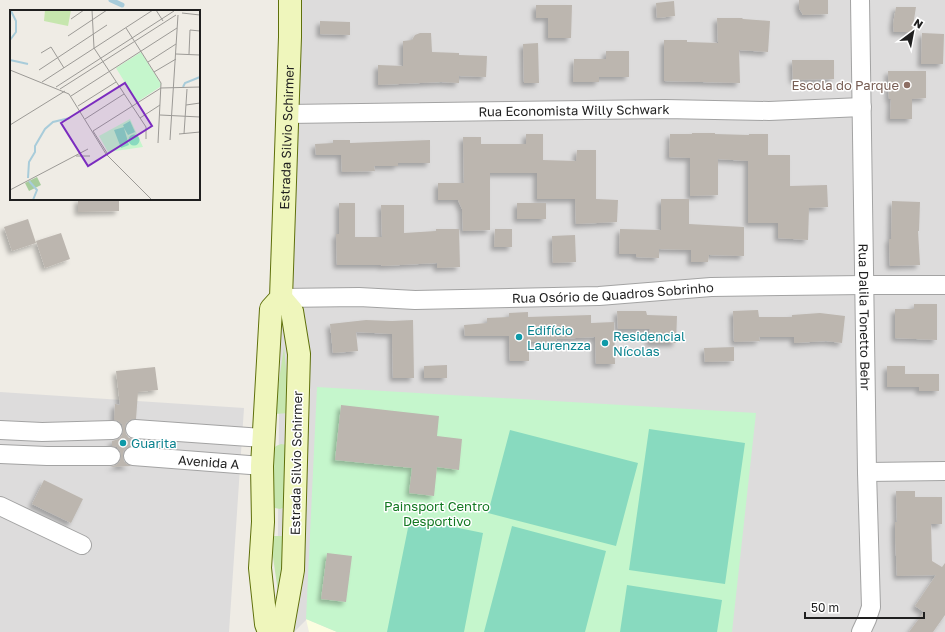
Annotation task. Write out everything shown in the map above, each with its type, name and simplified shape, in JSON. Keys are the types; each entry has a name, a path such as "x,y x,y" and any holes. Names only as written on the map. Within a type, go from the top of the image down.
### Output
{"street":[{"name":"Estrada Silvio Schirmer","path":"282,632 293,570 299,354 292,311 281,298 290,0"},
{"name":"Rua Dalila Tonetto Behr","path":"860,0 867,472 871,607 861,632"},
{"name":"Rua Economista Willy Schwark","path":"287,114 665,109 769,111 862,107"},
{"name":"Rua Osório de Quadros Sobrinho","path":"281,298 359,297 439,300 599,296 711,287 945,285"},
{"path":"269,632 266,624 260,568 263,522 263,438 271,309 281,298"},
{"path":"135,429 263,438 284,437 297,440"},
{"path":"0,430 42,432 113,430"},
{"path":"91,430 91,456"},
{"path":"171,459 172,432"},
{"path":"0,454 111,456"},
{"name":"Avenida A","path":"133,456 262,466"},
{"path":"867,472 945,471"},
{"path":"0,506 82,545"},
{"path":"263,522 274,526 295,526"}],"shaded area":[{"path":"290,0 945,0 945,632 337,632 307,619 294,632 277,632 280,309"},
{"path":"0,392 244,408 229,632 0,632"},
{"path":"306,619 337,632 309,632"}],"green space":[{"path":"284,347 290,413 274,414"},
{"name":"Painsport Centro Desportivo","path":"317,387 756,413 732,632 337,632 306,619"},
{"path":"649,429 745,443 725,584 629,570"},
{"path":"510,430 638,463 616,546 488,513"},
{"path":"281,444 287,445 285,507 280,509 275,508 271,503 272,451 276,446"},
{"path":"410,518 483,533 464,632 387,632"},
{"path":"512,526 606,551 585,632 484,632"},
{"path":"270,536 286,536 278,592"},
{"path":"627,585 722,600 717,632 620,632"}],"building":[{"path":"799,0 828,0 828,14 803,15 799,8"},
{"path":"674,1 675,16 657,18 656,3"},
{"path":"536,5 572,5 571,38 548,38 548,18 536,18"},
{"path":"896,7 916,7 912,32 894,32 893,24"},
{"path":"717,18 742,18 770,21 768,52 739,50 740,83 664,81 664,40 687,40 687,42 718,43"},
{"path":"320,21 350,22 350,35 320,34"},
{"path":"420,33 431,33 432,52 487,56 486,77 459,76 459,83 441,82 378,85 378,65 403,66 403,41 412,40 415,35"},
{"path":"922,33 944,34 943,64 921,64"},
{"path":"538,43 539,83 524,83 523,44"},
{"path":"606,51 629,51 629,77 599,77 599,82 573,82 574,59 606,59"},
{"path":"792,60 834,60 834,79 793,80"},
{"name":"Escola do Parque","path":"888,71 926,71 926,98 912,99 912,119 890,119 891,99 889,99"},
{"path":"692,133 749,135 768,134 768,155 790,155 790,186 827,185 828,207 809,208 808,240 778,238 778,223 748,223 748,161 718,159 718,195 690,196 690,158 669,157 670,134"},
{"path":"526,134 543,134 543,160 576,161 577,150 596,150 596,199 618,200 617,222 576,224 575,199 537,199 537,173 490,173 490,230 463,231 462,209 458,200 438,200 438,183 464,183 463,137 481,137 481,144 526,144"},
{"path":"333,140 350,140 350,143 430,140 430,163 398,163 398,166 374,166 375,171 342,172 341,155 316,155 315,144 333,143"},
{"path":"661,199 689,199 689,224 744,227 744,256 709,255 708,262 691,262 691,250 659,249 659,258 636,257 636,254 619,254 620,229 661,230"},
{"path":"78,200 119,200 119,211 78,212"},
{"path":"892,201 920,202 918,231 920,265 890,266 889,239 891,239"},
{"path":"339,203 355,203 355,237 382,237 381,205 404,205 404,233 436,231 436,229 459,229 460,267 437,268 437,263 382,266 337,265 336,234 339,234"},
{"path":"517,203 546,203 546,219 517,219"},
{"path":"28,219 36,243 12,251 4,227"},
{"path":"495,229 512,229 512,247 494,247"},
{"path":"61,233 70,259 45,268 36,241"},
{"path":"575,235 576,262 553,263 552,236"},
{"path":"914,304 937,304 937,340 895,338 895,309 914,309"},
{"path":"758,310 759,317 792,317 792,315 820,313 845,316 842,343 826,341 794,343 794,337 759,337 760,341 734,342 733,311"},
{"path":"617,311 646,311 647,315 677,316 676,343 649,343 650,329 618,329"},
{"path":"528,312 528,317 591,315 591,323 614,322 615,364 596,364 595,337 529,342 529,361 510,361 509,336 465,336 464,325 487,323 487,318 509,317 509,313"},
{"path":"366,320 413,320 414,378 393,378 392,334 356,332 358,351 333,353 330,324"},
{"path":"734,347 734,361 705,362 704,348"},
{"path":"447,365 447,378 424,378 424,366"},
{"path":"887,366 905,366 905,374 939,374 939,391 919,391 919,387 887,387"},
{"path":"155,367 158,390 138,392 136,419 130,420 126,423 126,434 129,438 134,439 134,446 128,447 124,450 123,455 124,461 132,466 110,467 116,465 120,461 120,451 117,447 112,446 112,441 119,439 123,430 122,424 114,420 115,404 120,405 116,371"},
{"path":"341,405 439,416 437,436 462,439 459,470 437,467 434,496 409,493 412,468 335,460"},
{"path":"44,480 83,499 71,523 32,504"},
{"path":"896,491 915,491 915,497 942,497 942,524 931,524 932,561 942,567 945,563 945,615 933,632 909,632 924,612 915,606 936,575 897,576 895,537 895,522 897,522"},
{"path":"327,553 352,556 346,602 321,599"}],"waterway":[{"path":"111,0 122,5"}],"place":[{"name":"Escola do Parque","path":"907,85"},
{"name":"Edifício Laurenzza","path":"519,337"},
{"name":"Residencial Nícolas","path":"605,343"},
{"name":"Guarita","path":"123,443"}]}
